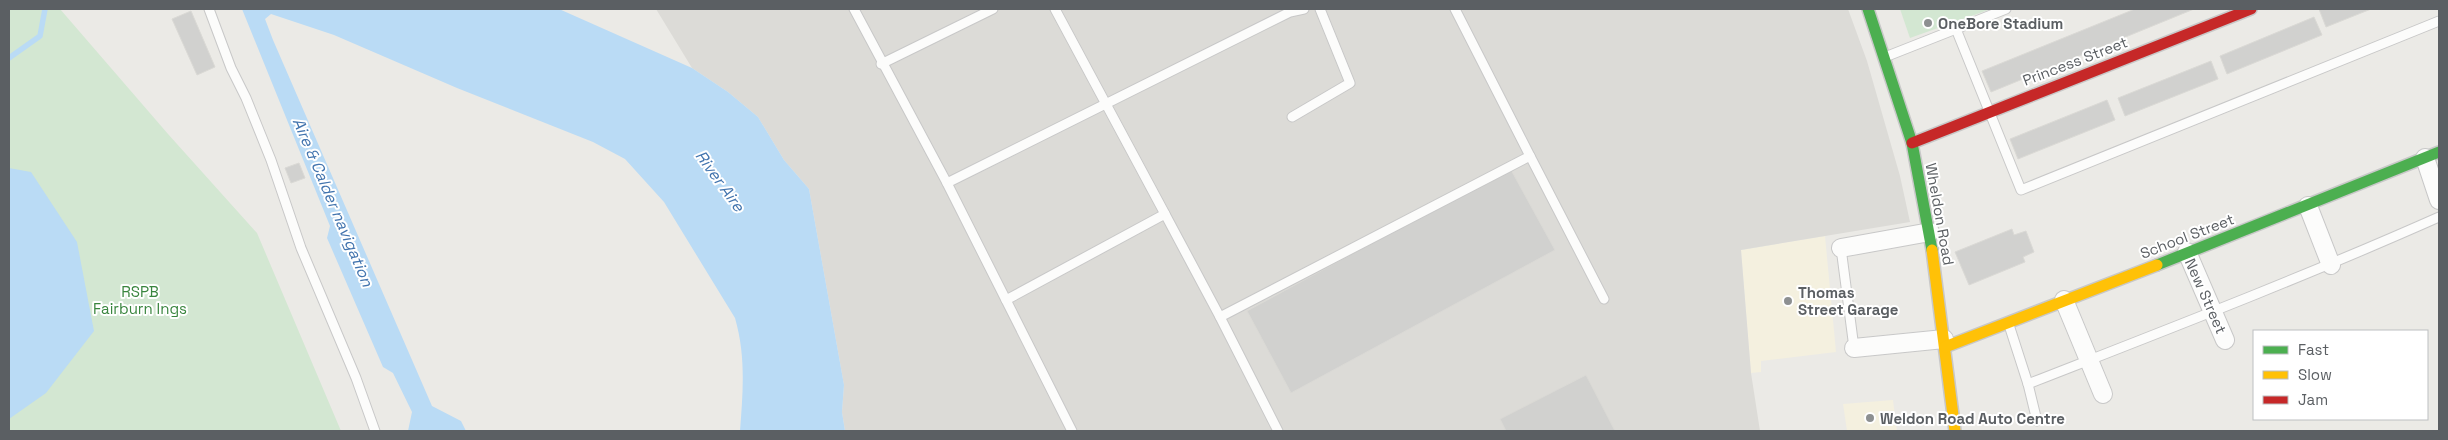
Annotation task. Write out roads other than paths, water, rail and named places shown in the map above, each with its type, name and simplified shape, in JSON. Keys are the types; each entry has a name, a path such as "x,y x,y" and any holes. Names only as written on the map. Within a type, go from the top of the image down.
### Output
{"street":[{"name":"Wheldon Road","path":"1868,9 1912,143 1930,232 1955,431"},
{"name":"Princess Street","path":"1912,143 2251,9"},
{"path":"2432,155 2439,200"},
{"name":"School Street","path":"1945,343 2008,322 2308,206 2432,155"},
{"path":"2308,206 2331,265"},
{"path":"1841,248 1930,232"},
{"name":"New Street","path":"2187,252 2225,340"},
{"path":"2064,300 2102,394"},
{"path":"1854,348 1945,343"}],"lane":[{"path":"209,9 231,68 246,98 271,160 301,248 356,378 375,431"},
{"path":"854,9 947,183 1072,431"},
{"path":"882,64 993,9"},
{"path":"1056,9 1220,316 1278,431"},
{"path":"947,183 1289,10 1304,9"},
{"path":"1292,117 1350,83 1320,9"},
{"path":"1455,9 1604,299"},
{"path":"1883,57 2006,9"},
{"path":"1956,28 2021,190 2439,21"},
{"path":"1220,316 1530,156"},
{"path":"1006,300 1165,214"},
{"path":"2028,384 2211,310 2331,265 2439,217"},
{"path":"1841,248 1854,348"},
{"path":"2008,322 2028,384 2037,421"}],"water":[{"path":"242,9 559,9 692,68 728,92 758,117 784,160 809,189 844,385 842,412 845,431 740,431 743,388 742,360 735,318 664,202 625,159 593,142 457,88 334,35 271,14 265,19 273,40 432,406 461,421 466,431 408,431 412,412 393,373 383,367 327,238 330,226"},
{"path":"9,168 31,172 77,242 94,331 46,393 9,419"}],"waterway":[{"path":"9,58 40,36 45,9"}],"place":[{"name":"OneBore Stadium","path":"1928,23"},
{"name":"Thomas Street Garage","path":"1788,301"},
{"name":"Weldon Road Auto Centre","path":"1870,418"}],"water label":[{"name":"River Aire","path":"720,181"},
{"name":"Aire & Calder navigation","path":"333,202"}],"park label":[{"name":"RSPB Fairburn Ings","path":"140,300"}]}
